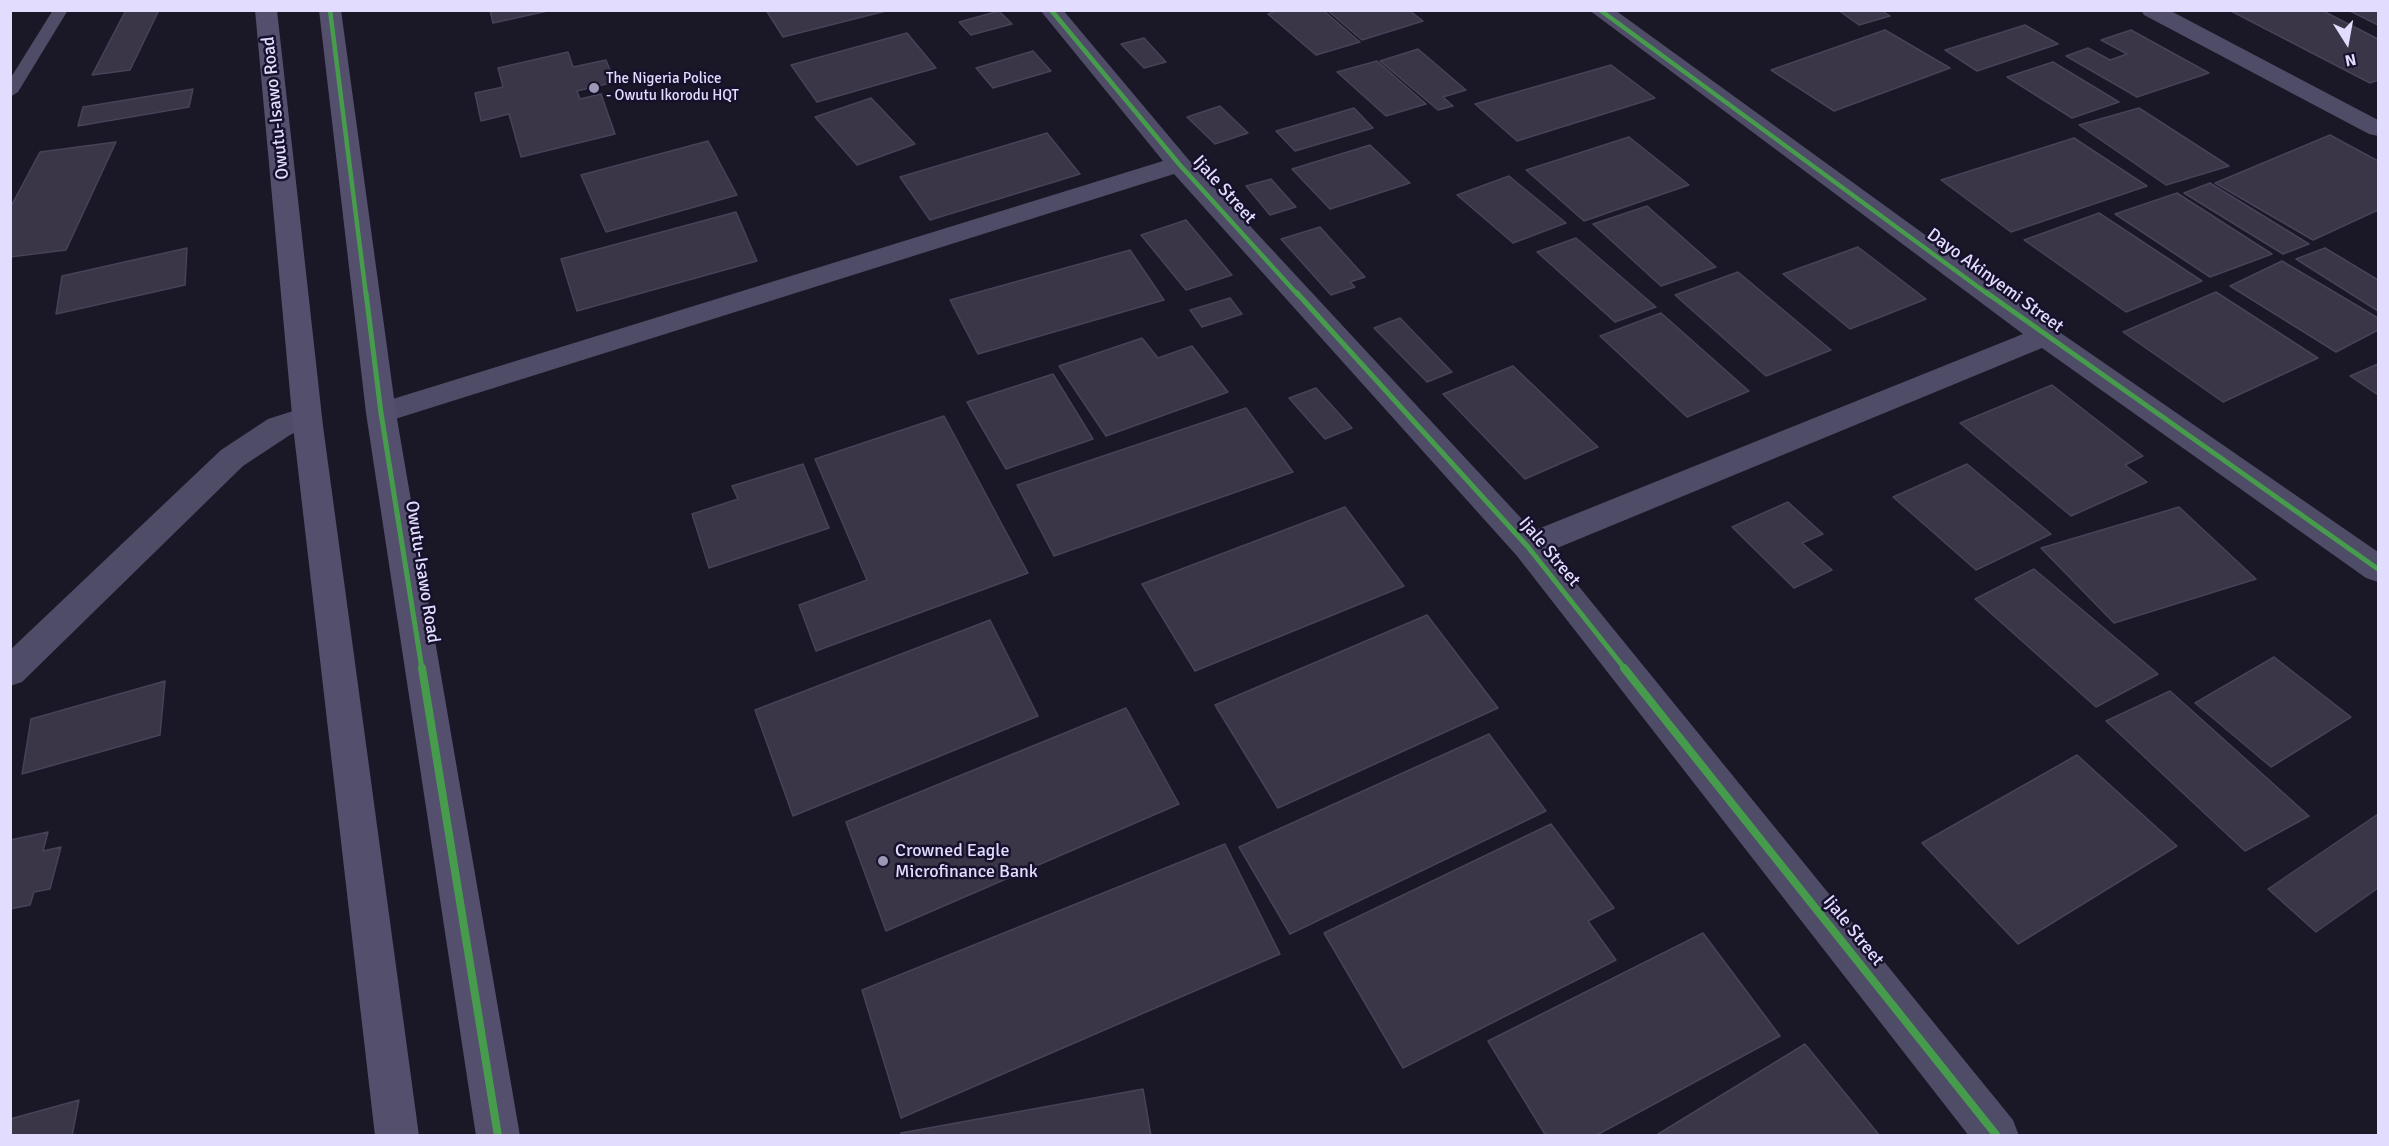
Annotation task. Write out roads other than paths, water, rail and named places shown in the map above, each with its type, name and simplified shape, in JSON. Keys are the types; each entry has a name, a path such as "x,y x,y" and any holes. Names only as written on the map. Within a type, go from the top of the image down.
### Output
{"street":[{"name":"Owutu-Isawo Road","path":"266,10 308,426 397,1136"},
{"name":"Owutu-Isawo Road","path":"330,10 381,412 498,1136"},
{"name":"Ijale Street","path":"1051,10 1179,164 1528,547 1997,1136"},
{"name":"Dayo Akinyemi Street","path":"1600,10 2045,336 2379,569"},
{"path":"2152,10 2379,129"},
{"path":"381,412 1179,164"},
{"path":"1528,547 2045,336"},
{"path":"10,672 232,458 279,427 293,422 308,426"}],"lane":[{"path":"10,92 61,10"}],"place":[{"name":"The Nigeria Police - Owutu Ikorodu HQT","path":"594,88"},
{"name":"Crowned Eagle Microfinance Bank","path":"883,861"}]}
